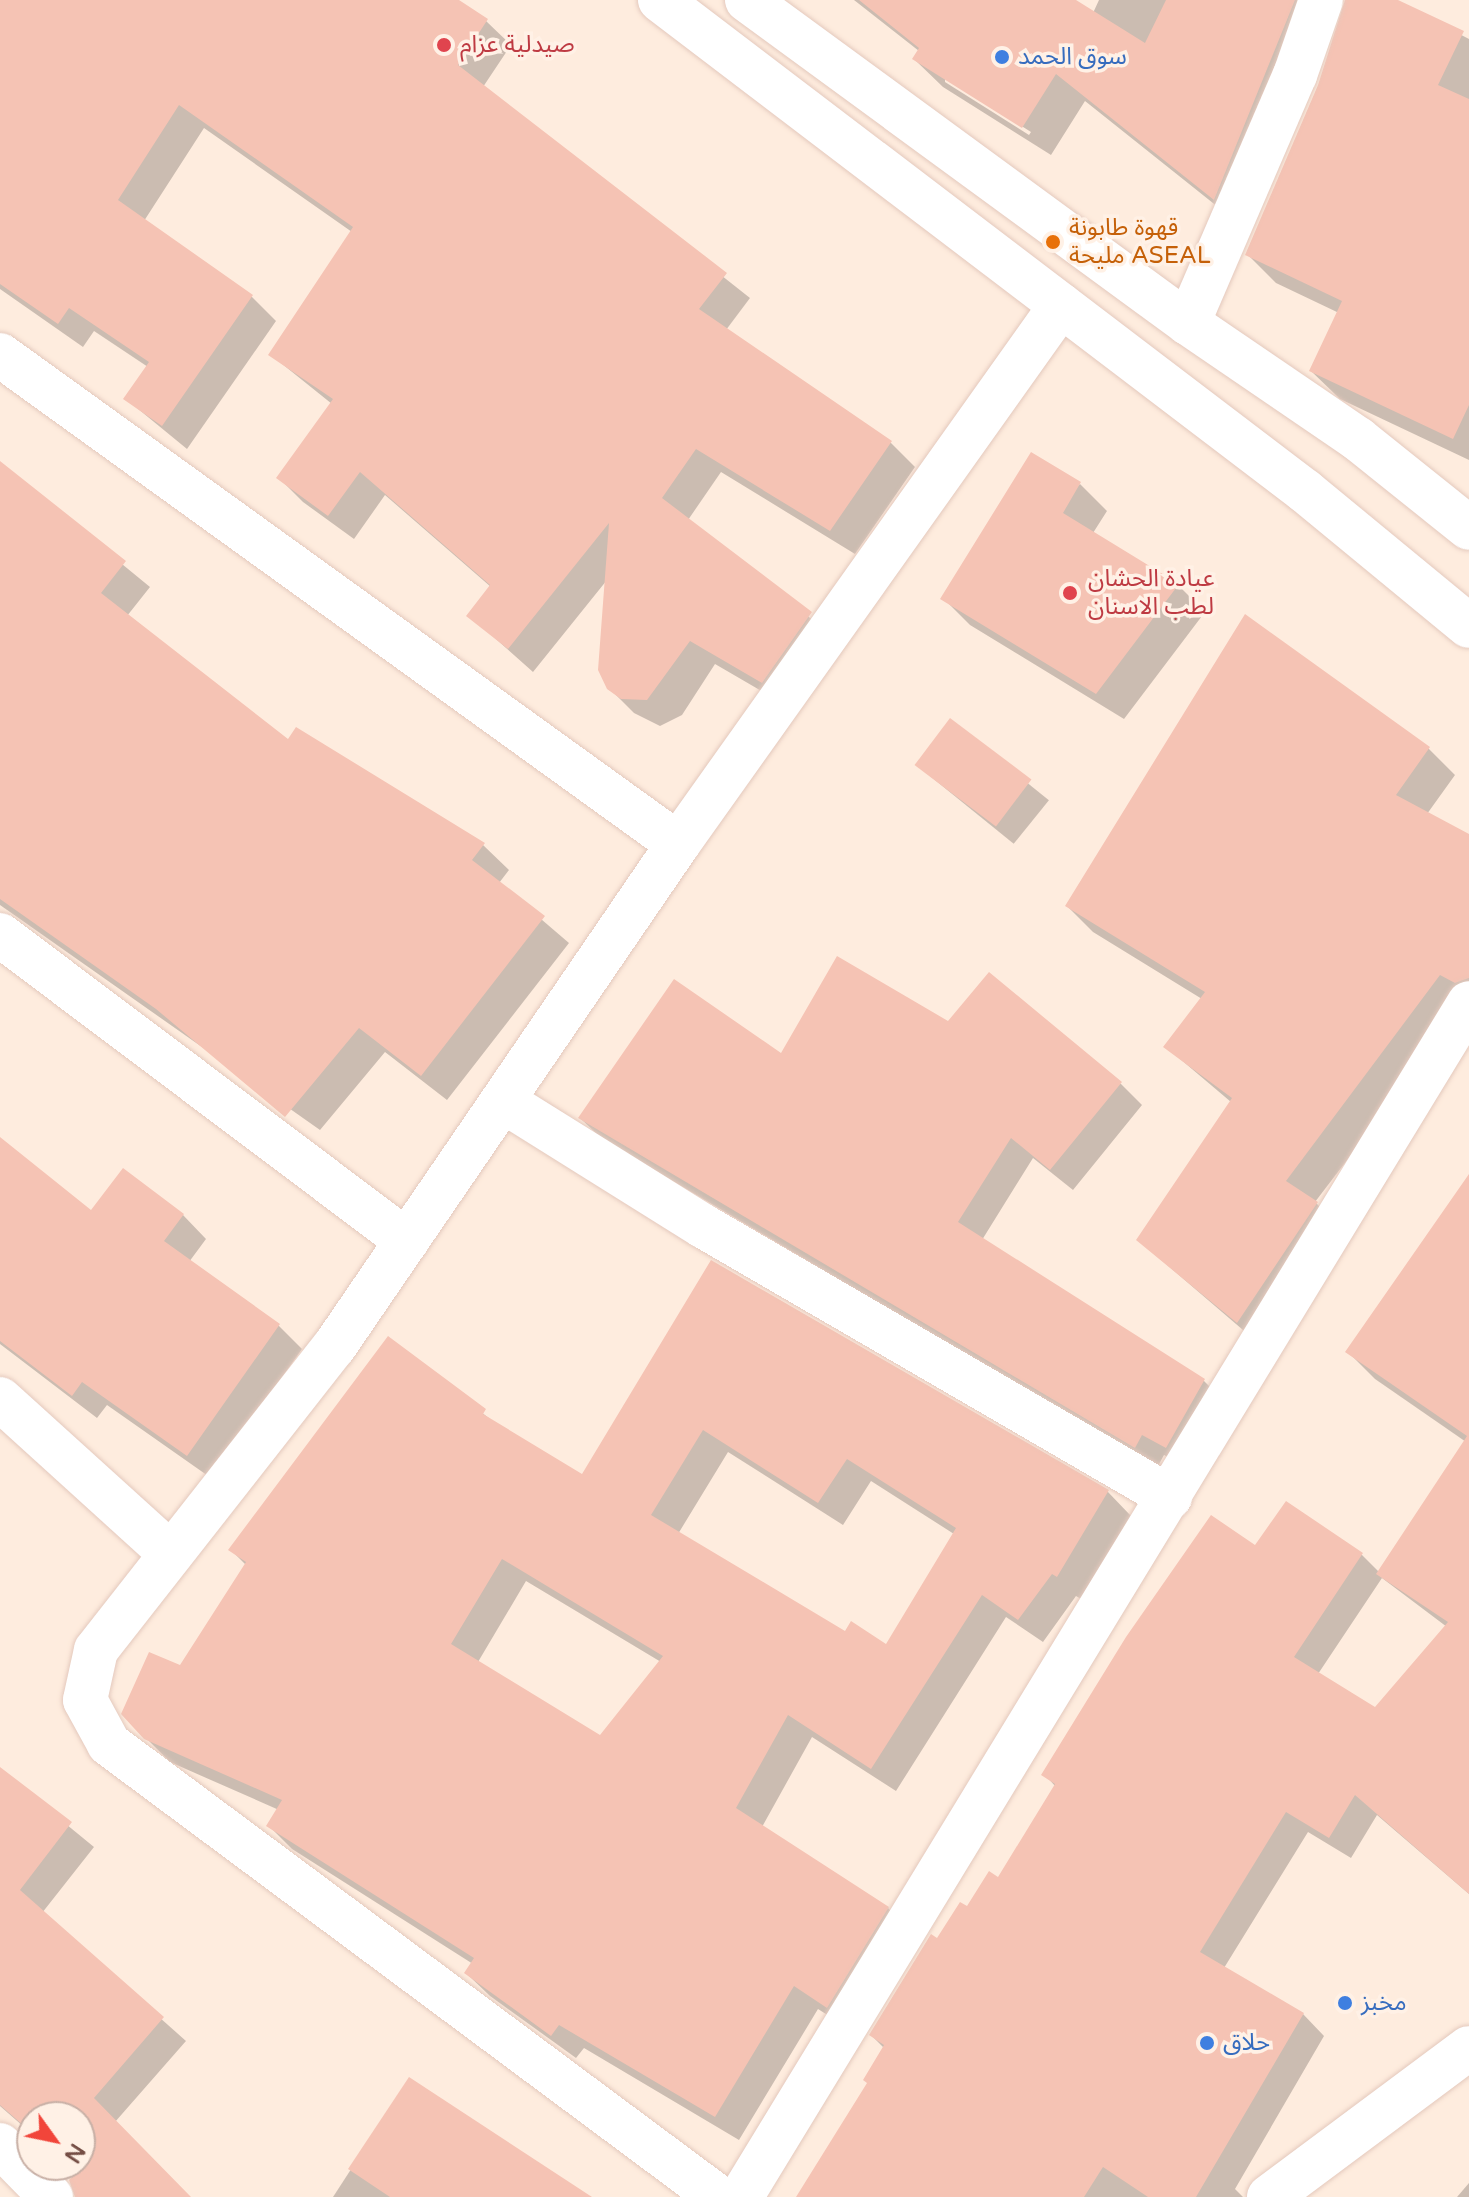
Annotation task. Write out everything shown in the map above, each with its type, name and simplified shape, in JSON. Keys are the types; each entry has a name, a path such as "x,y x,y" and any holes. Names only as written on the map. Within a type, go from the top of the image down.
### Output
{"street":[{"path":"660,0 1305,491 1469,626"},
{"path":"747,0 1188,323 1358,439 1469,528"},
{"path":"1188,323 1295,75 1321,0"},
{"path":"718,2197 109,1744 85,1700 96,1650 334,1347 678,844 1061,305"},
{"path":"0,355 678,844"},
{"path":"0,935 407,1241"},
{"path":"741,2197 1469,1003"},
{"path":"503,1101 715,1233 1170,1497"},
{"path":"0,1399 170,1553"},
{"path":"1269,2197 1469,2048"},
{"path":"0,2145 51,2197"}],"building":[{"path":"0,0 459,0 488,19 458,65 727,273 699,309 892,441 830,531 696,449 662,498 812,612 762,683 690,641 647,700 621,699 607,689 598,670 609,523 508,649 466,616 490,585 360,472 328,516 276,478 333,399 268,355 353,227 179,105 118,200 253,295 162,426 123,399 149,362 69,308 58,324 0,284"},
{"path":"859,0 1076,0 1145,43 1166,0 1295,0 1214,200 1056,74 1022,128 912,59 919,48"},
{"path":"1345,0 1398,0 1464,31 1438,85 1469,99 1469,405 1453,439 1309,371 1342,301 1245,255 1318,85"},
{"name":"عيادة الحشان لطب الاسنان","path":"1031,452 1081,482 1063,513 1179,584 1096,694 940,599"},
{"path":"0,461 126,561 101,593 288,739 296,727 485,843 472,860 545,916 421,1076 359,1028 285,1117 156,1009 0,899"},
{"path":"1245,614 1430,747 1396,795 1469,834 1469,978 1455,983 1440,975 1286,1181 1318,1202 1237,1323 1136,1240 1232,1098 1163,1047 1205,992 1065,906"},
{"path":"950,718 1031,779 996,827 914,765"},
{"path":"837,956 948,1021 989,972 1122,1082 1050,1170 1011,1138 958,1222 1205,1379 1166,1448 1142,1435 1135,1448 578,1118 674,979 781,1053"},
{"path":"0,1137 91,1210 123,1168 184,1214 164,1241 280,1324 187,1456 82,1382 72,1396 0,1341"},
{"path":"1469,1174 1469,1894 1355,1795 1329,1838 1286,1812 1200,1952 1304,2013 1196,2197 1148,2197 1103,2167 1084,2197 796,2197 867,2083 863,2080 884,2045 869,2035 931,1934 937,1938 960,1902 967,1906 989,1871 998,1877 1055,1784 1041,1775 1126,1637 1211,1515 1255,1545 1286,1501 1363,1553 1294,1657 1375,1707 1448,1622 1376,1574 1467,1436 1345,1352"},
{"path":"711,1260 1109,1490 1057,1577 1052,1574 1018,1620 982,1595 871,1769 788,1715 736,1808 889,1907 827,2008 794,1986 715,2117 559,2025 551,2036 464,1973 474,1958 266,1826 282,1800 144,1739 121,1714 149,1652 180,1665 246,1562 228,1550 388,1336 486,1409 483,1414 582,1474","holes":["703,1430 818,1503 847,1459 956,1528 886,1644 851,1621 845,1631 651,1515","502,1559 663,1656 600,1735 451,1644"]},
{"path":"0,1767 72,1822 20,1890 164,2017 94,2098 191,2197 75,2197 69,2181 96,2181 96,2101 16,2101 16,2119 0,2105"},
{"path":"409,2077 592,2197 390,2197 348,2169"}],"place":[{"name":"صيدلية عزام","path":"444,45"},
{"name":"سوق الحمد","path":"1002,57"},
{"name":"قهوة طابونة مليحة ASEAL","path":"1053,242"},
{"name":"عيادة الحشان لطب الاسنان","path":"1070,593"},
{"name":"مخبز","path":"1345,2003"},
{"name":"حلاق","path":"1207,2043"}]}
